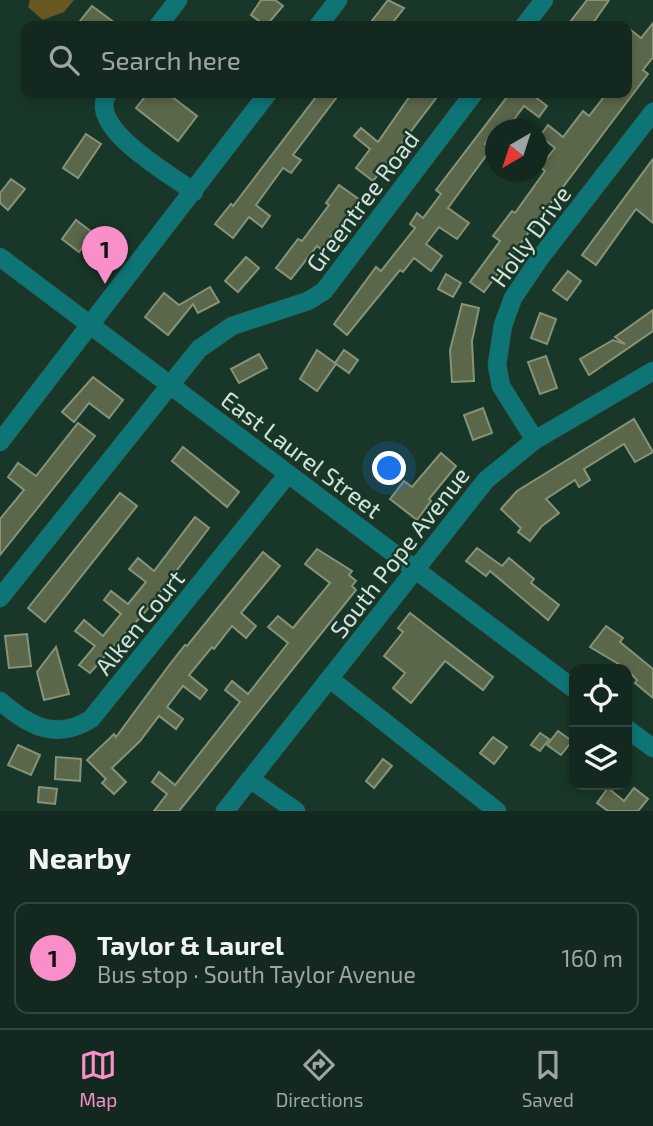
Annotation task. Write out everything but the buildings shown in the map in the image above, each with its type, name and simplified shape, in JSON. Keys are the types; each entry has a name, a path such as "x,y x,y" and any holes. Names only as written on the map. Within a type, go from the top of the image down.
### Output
{"street":[{"path":"162,21 178,0"},
{"path":"322,21 338,0"},
{"path":"528,21 544,0"},
{"path":"0,442 264,98"},
{"name":"Greentree Road","path":"170,384 199,349 224,331 308,301 324,291 470,98"},
{"path":"101,101 109,126 116,134 194,192"},
{"name":"Holly Drive","path":"534,440 501,386 497,365 503,325 513,298 540,258 653,112"},
{"name":"East Laurel Street","path":"0,257 569,685"},
{"name":"South Pope Avenue","path":"225,811 486,480 534,440 653,371"},
{"path":"0,598 170,384"},
{"name":"Alken Court","path":"0,701 32,724 52,731 72,729 91,719 288,474"},
{"path":"330,679 497,811"},
{"path":"632,733 653,748"},
{"path":"250,779 296,811"}],"shaded area":[{"path":"30,0 74,0 64,12 43,20 28,7"}],"place":[{"name":"Taylor & Laurel","path":"105,284"}]}
